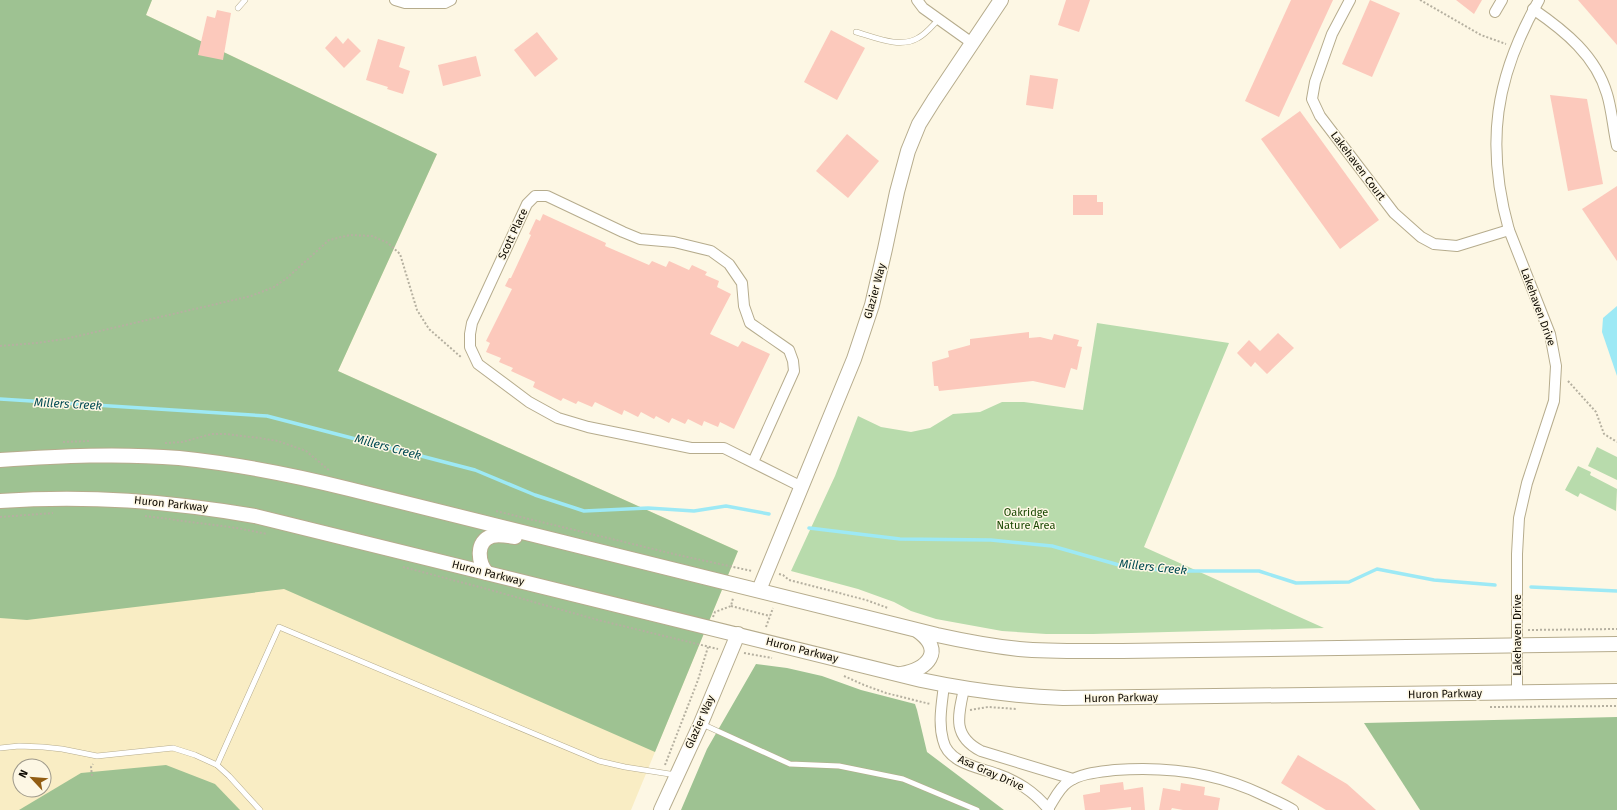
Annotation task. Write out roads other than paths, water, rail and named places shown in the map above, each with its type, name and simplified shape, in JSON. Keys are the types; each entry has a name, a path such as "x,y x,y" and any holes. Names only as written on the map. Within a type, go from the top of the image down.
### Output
{"main road":[{"name":"Glazier Way","path":"759,590 854,359 872,305 886,249 896,192 908,151 919,124 1001,0"},
{"path":"0,460 99,455 162,457 216,463 307,479 917,630 975,643 1020,649 1056,651 1617,644"},
{"name":"Huron Parkway","path":"0,501 44,498 93,498 147,501 200,507 255,516 944,685 995,694 1063,698 1617,691"},
{"path":"487,573 480,564 480,553 484,543 492,536 551,539"},
{"path":"899,674 922,667 931,656 931,642 917,630"},
{"name":"Glazier Way","path":"661,810 701,723 738,634"}],"street":[{"path":"395,0 404,3 445,3 451,0"},
{"path":"917,0 923,8 972,43"},
{"name":"Lakehaven Court","path":"1350,0 1332,34 1314,82 1312,99 1320,116 1394,213 1421,237 1434,244 1457,246 1509,230"},
{"path":"1495,12 1502,0"},
{"name":"Lakehaven Drive","path":"1517,693 1517,554 1519,518 1527,482 1554,401 1556,366 1550,334 1509,230 1497,174 1495,143 1501,95 1515,47 1539,0"},
{"path":"1533,10 1559,28 1579,46 1596,68 1607,94 1617,146"},
{"name":"Scott Place","path":"753,462 794,371 793,361 789,350 750,323 744,306 742,284 729,264 711,251 674,242 640,239 547,196 535,196 527,204 472,323 470,347 478,364 529,402 558,418 588,427 691,448 724,448 802,487"},
{"name":"Asa Gray Drive","path":"944,685 941,726 943,741 950,753 968,765 999,775 1024,787 1048,809 1060,789 1072,779 1082,775 1138,768 1182,770 1222,778 1250,788 1293,810"},
{"name":"Asa Gray Drive","path":"964,689 960,708 959,726 963,737 970,745 980,751 1072,779"}],"lane":[{"path":"238,8 245,0"},
{"path":"856,32 887,41 903,42 917,39 939,20"},
{"path":"217,765 279,627 599,761 676,776"},
{"path":"701,723 790,764 839,766 903,779 977,810"},
{"path":"0,748 19,746 43,747 97,756 173,748 195,755 217,765 260,810"}],"water":[{"path":"1617,306 1617,376 1602,332 1603,318"}],"waterway":[{"name":"Millers Creek","path":"0,399 267,416 475,470 535,495 584,511 648,508 694,511 726,506 769,514"},
{"name":"Millers Creek","path":"809,528 900,539 991,540 1052,546 1126,567 1173,571 1259,571 1296,583 1349,582 1377,569 1434,580 1495,585"},
{"name":"Millers Creek","path":"1531,587 1617,591"}],"park label":[{"name":"Oakridge Nature Area","path":"1026,518"}]}
